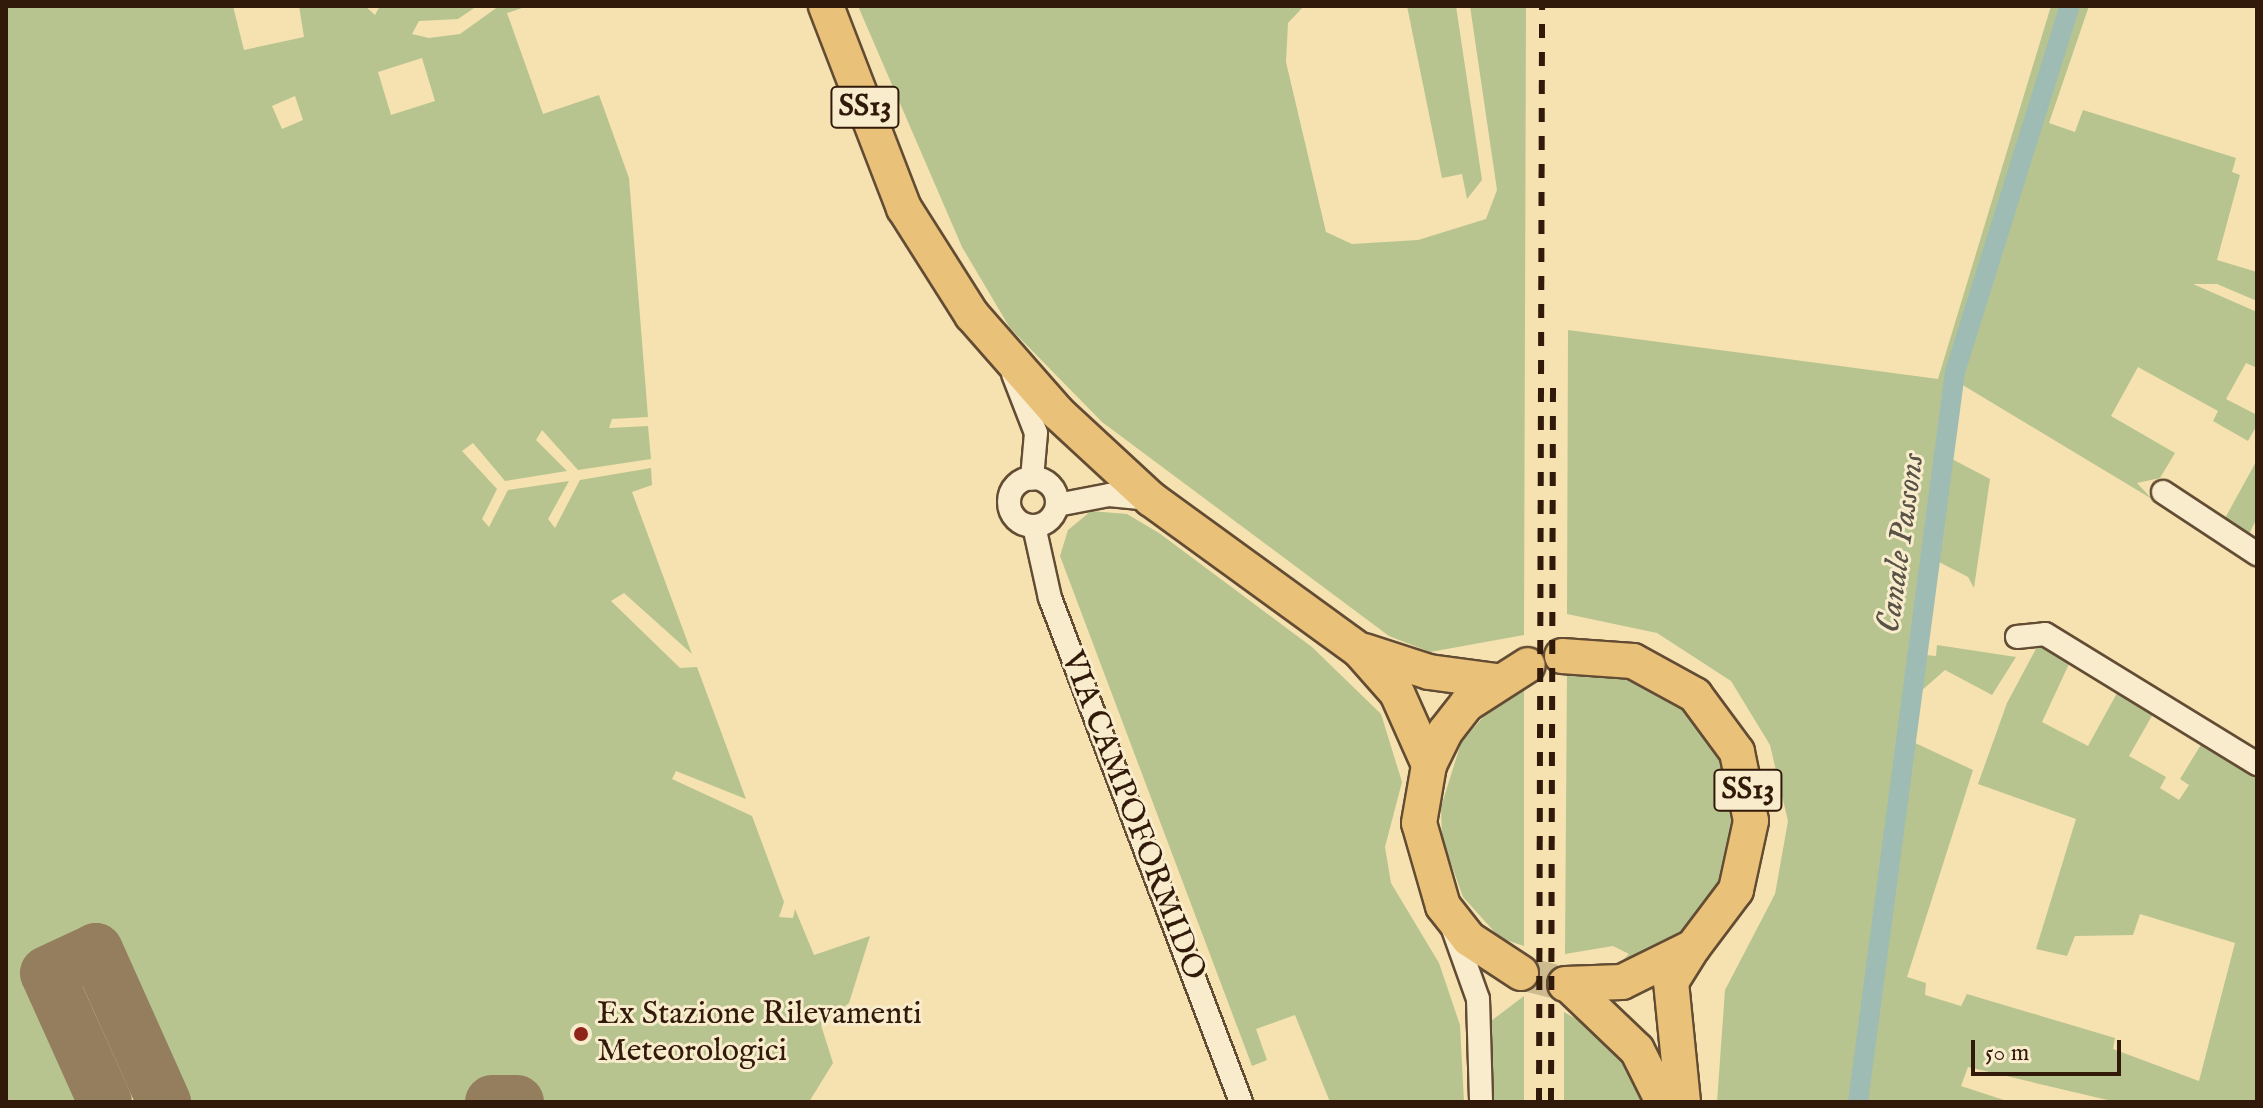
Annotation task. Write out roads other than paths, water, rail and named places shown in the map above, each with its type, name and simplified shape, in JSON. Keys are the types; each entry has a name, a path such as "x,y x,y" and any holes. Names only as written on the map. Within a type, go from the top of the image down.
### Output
{"main road":[{"name":"SS13","path":"826,6 904,208 1007,358 1151,499 1359,650 1397,693 1429,765"},
{"name":"SS13","path":"1359,650 1429,672 1496,681"},
{"name":"SS13","path":"1562,656 1621,658 1666,674 1703,703 1737,752 1748,786 1748,857 1736,890 1671,982 1683,1102"},
{"path":"1521,973 1469,939 1443,906 1419,823 1429,765 1460,713 1496,681 1528,665"},
{"name":"SS13","path":"1663,1102 1637,1050 1568,985 1622,982 1693,947"}],"street":[{"path":"1007,358 1036,433 1032,479 1053,489 1057,505"},
{"name":"VIA CAMPOFORMIDO","path":"1032,479 1016,487 1010,504 1017,520 1034,526 1050,598 1241,1102"},
{"path":"2163,492 2257,554"},
{"path":"1034,526 1057,505 1109,495 1151,499"},
{"path":"2017,637 2045,634 2257,764"},
{"path":"1443,906 1471,969 1482,1032 1481,1102"}],"waterway":[{"name":"Canale Passons","path":"1858,1102 1955,372 2070,6"}],"tunnel":[{"path":"1521,973 1565,984"}],"railway":[{"path":"1539,1102 1542,6"},
{"path":"1551,1102 1553,382"}],"place":[{"name":"Ex Stazione Rilevamenti Meteorologici","path":"581,1034"}]}
